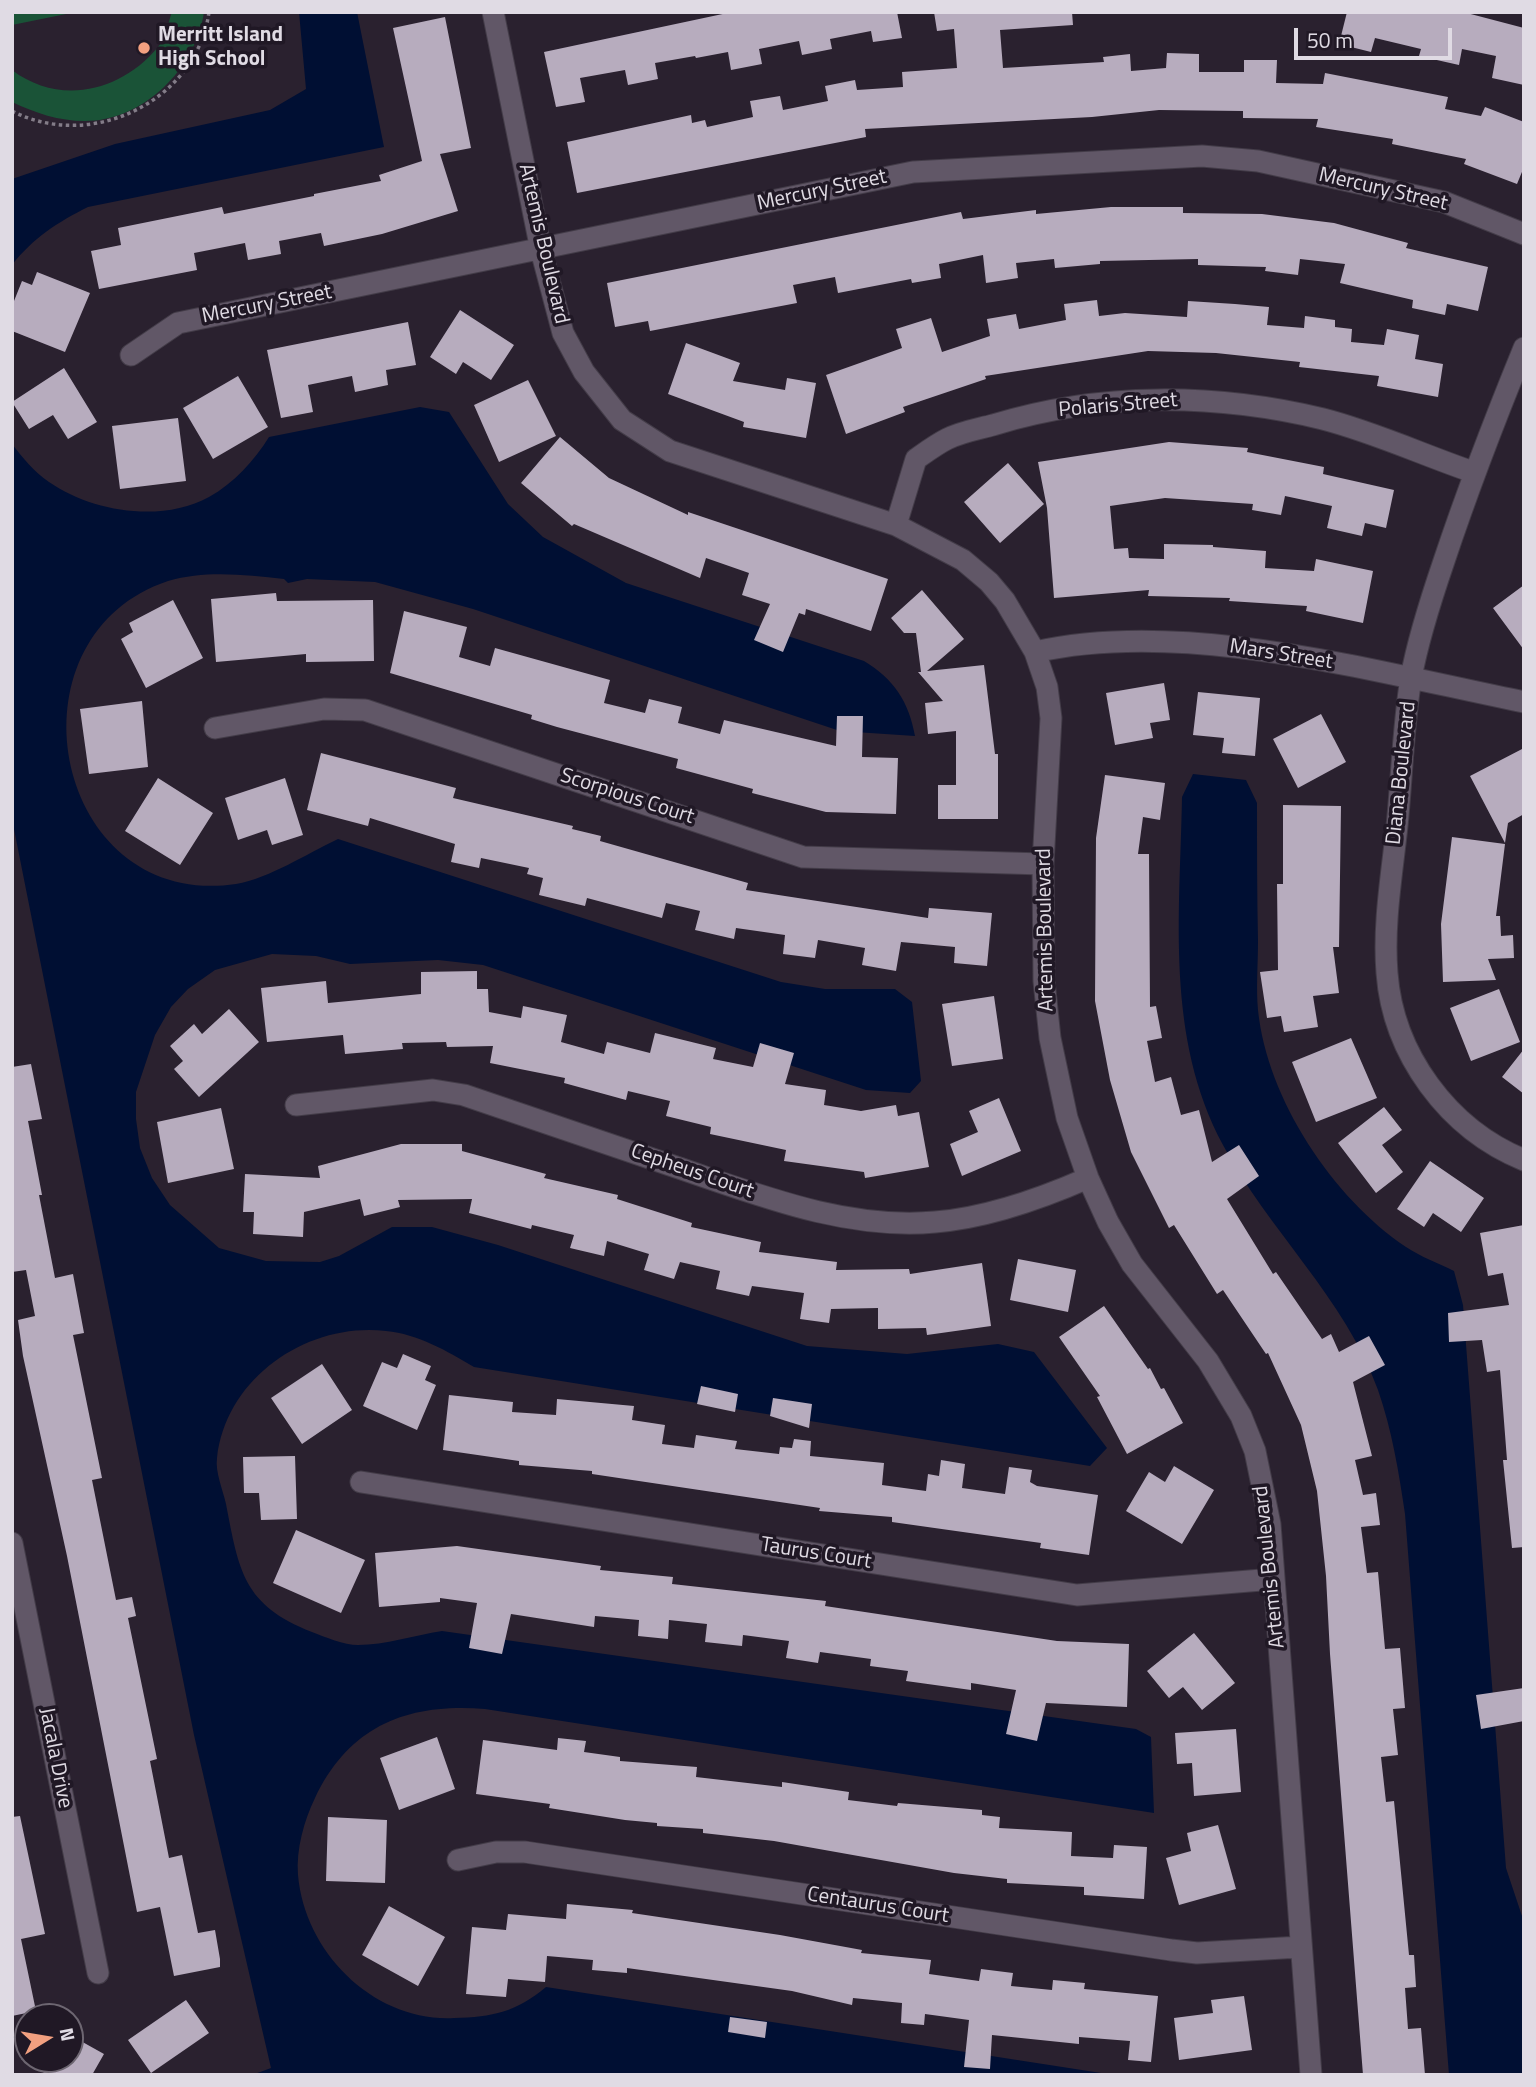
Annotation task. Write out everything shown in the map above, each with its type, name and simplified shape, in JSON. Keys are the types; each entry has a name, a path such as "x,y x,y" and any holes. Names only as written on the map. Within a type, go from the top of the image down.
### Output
{"street":[{"name":"Artemis Boulevard","path":"493,12 541,250 563,333 584,372 622,420 670,451 896,525 963,560 989,582 1005,601 1035,652 1047,687 1051,718 1043,864 1044,981 1050,1038 1067,1118 1088,1178 1108,1222 1132,1264 1208,1361 1241,1416 1263,1483 1270,1524 1311,2075"},
{"name":"Mercury Street","path":"131,355 178,323 913,172 1202,156 1258,161 1444,202 1524,234"},
{"name":"Diana Boulevard","path":"1524,348 1473,472 1428,610 1412,678 1387,928 1387,973 1392,1009 1403,1041 1418,1067 1451,1111 1494,1145 1524,1160"},
{"name":"Polaris Street","path":"896,525 916,459 948,438 1019,416 1160,398 1228,402 1353,428 1473,472"},
{"name":"Mars Street","path":"1035,652 1089,641 1207,644 1412,678 1524,702"},
{"name":"Scorpious Court","path":"215,727 324,709 365,710 803,857 1043,864"},
{"name":"Cepheus Court","path":"296,1105 433,1090 464,1095 769,1198 824,1213 881,1221 932,1223 962,1219 1055,1192 1088,1178"},
{"name":"Taurus Court","path":"361,1482 1077,1595 1274,1579"},
{"name":"Jacala Drive","path":"12,1543 98,1973"},
{"name":"Centaurus Court","path":"458,1860 496,1852 525,1852 1197,1953 1300,1947"}],"path":[{"path":"12,111 30,121 77,126 115,121 144,108 174,84 195,55 207,31 209,12"}],"green space":[{"path":"12,12 76,12 12,25"},
{"path":"172,12 204,12 190,53 164,88 127,112 107,119 66,120 29,110 12,102 12,70 49,88 69,90 108,84 126,75 158,47"}],"water":[{"path":"299,12 357,12 384,147 88,207 47,232 12,265 12,179 115,144 270,110 306,89"},
{"path":"420,407 449,412 508,504 543,537 626,583 864,661 884,676 898,692 909,712 915,736 840,731 473,609 375,582 307,579 288,583 284,579 255,576 197,575 168,581 115,611 82,656 67,709 70,764 90,815 125,856 174,881 236,884 249,881 338,839 781,982 825,989 895,989 912,1002 921,1081 910,1093 866,1090 483,965 438,960 350,964 316,956 272,954 215,970 188,989 171,1007 155,1035 136,1092 140,1148 152,1178 170,1205 219,1248 266,1261 320,1262 339,1256 392,1227 432,1227 498,1245 807,1346 907,1354 998,1344 1034,1352 1107,1448 1090,1466 474,1367 421,1339 386,1331 357,1331 328,1336 301,1346 276,1361 254,1380 236,1403 224,1429 217,1469 235,1548 248,1583 271,1610 289,1621 312,1632 353,1645 368,1645 442,1631 1136,1729 1151,1737 1154,1813 485,1709 431,1710 407,1715 364,1736 329,1773 315,1798 307,1816 298,1855 303,1904 314,1931 349,1978 372,1995 397,2008 425,2016 454,2018 492,2014 514,2008 546,1987 1114,2075 252,2075 271,2068 194,1735 12,819 12,444 44,478 66,492 106,507 149,512 190,505 209,497 227,485 250,463 269,437"},
{"path":"1193,774 1246,780 1257,803 1258,1010 1264,1044 1290,1111 1308,1144 1353,1202 1406,1247 1454,1271 1463,1305 1506,1868 1524,1922 1524,2075 1449,2075 1405,1514 1394,1452 1383,1405 1364,1357 1326,1294 1241,1176 1223,1145 1205,1104 1192,1062 1184,1018 1179,930 1182,797"}],"building":[{"path":"732,12 897,12 902,38 873,42 871,31 830,39 832,49 802,55 799,41 759,49 762,64 731,70 728,52 655,63 658,79 628,85 625,70 580,78 585,102 556,107 544,52"},
{"path":"934,12 1072,12 1073,25 1000,30 1003,68 1104,62 1103,57 1130,54 1131,71 1166,68 1167,53 1199,54 1199,72 1244,72 1244,60 1277,60 1276,83 1323,84 1325,73 1448,97 1445,109 1481,116 1485,107 1524,122 1524,167 1517,184 1464,164 1466,159 1392,144 1393,139 1316,127 1318,119 1243,118 1243,111 1159,110 1092,117 865,129 866,137 577,193 567,142 691,115 692,123 705,120 707,127 753,117 750,101 780,96 783,110 828,101 825,86 855,80 857,90 903,87 902,72 957,68 954,29 937,31"},
{"path":"1347,12 1463,12 1524,28 1524,85 1492,78 1496,56 1462,49 1459,65 1419,56 1421,49 1375,38 1371,52 1339,44"},
{"path":"445,17 471,148 440,154 458,211 382,234 324,246 321,233 279,241 281,254 248,260 245,243 194,253 197,270 99,289 91,251 121,245 118,228 222,207 224,214 314,196 381,181 379,175 422,161 393,28"},
{"path":"1111,207 1183,207 1183,213 1262,214 1334,223 1408,243 1406,248 1488,267 1478,311 1447,304 1445,315 1412,308 1413,300 1340,283 1345,264 1300,259 1298,275 1265,271 1266,267 1198,265 1198,259 1100,261 1100,264 1055,268 1054,259 1016,263 1018,278 986,283 983,255 939,264 941,278 912,283 911,279 838,293 835,277 793,285 797,303 650,331 648,321 615,327 607,283 961,212 963,219 1036,210 1036,214"},
{"path":"37,272 90,293 65,352 12,331 12,306 22,281 32,285"},
{"path":"1097,300 1099,316 1125,313 1187,317 1188,301 1269,307 1267,325 1304,328 1305,316 1335,320 1335,327 1352,329 1351,342 1384,345 1387,329 1419,335 1415,359 1443,364 1438,397 1377,386 1379,376 1299,367 1300,362 1216,353 1148,351 985,376 986,379 903,407 905,412 846,434 826,375 902,348 896,329 931,318 942,352 990,336 987,319 1016,314 1019,329 1066,320 1064,304"},
{"path":"460,310 514,345 491,380 463,362 456,374 430,357"},
{"path":"408,322 416,365 386,370 388,385 355,392 352,376 308,385 313,412 281,418 267,350"},
{"path":"686,343 740,363 733,381 785,390 787,378 816,383 806,438 743,427 744,422 668,394"},
{"path":"64,368 97,422 68,439 53,415 29,429 12,402"},
{"path":"238,376 268,427 213,459 183,408"},
{"path":"528,380 556,436 499,462 474,405"},
{"path":"178,418 186,481 120,489 112,426"},
{"path":"560,437 609,478 688,515 688,512 888,579 871,631 806,609 805,615 799,613 783,652 754,640 770,604 742,595 749,573 706,558 700,578 574,524 572,526 521,483"},
{"path":"1169,442 1248,448 1247,452 1324,467 1323,474 1394,490 1386,528 1365,523 1362,536 1327,528 1332,506 1285,496 1281,515 1252,510 1253,504 1165,498 1110,506 1114,549 1128,548 1129,558 1164,559 1164,544 1213,545 1266,551 1265,568 1314,571 1316,559 1373,571 1363,623 1306,611 1307,606 1229,601 1230,598 1148,596 1149,590 1054,598 1047,508 1038,462"},
{"path":"1008,463 1044,504 1000,543 964,502"},
{"path":"1524,585 1524,650 1493,608"},
{"path":"922,590 964,639 927,671 984,665 995,754 998,754 998,819 938,819 938,785 956,785 956,731 928,734 925,703 943,701 918,672 921,672 916,633 904,633 891,618"},
{"path":"276,593 277,601 373,600 374,661 306,662 306,654 216,662 211,599"},
{"path":"173,600 203,658 146,688 121,639 133,632 129,623"},
{"path":"404,611 467,627 459,657 490,666 495,648 610,680 604,703 645,713 649,699 682,707 678,723 720,734 724,720 836,746 837,716 863,716 862,757 898,758 896,814 826,812 752,793 753,789 676,768 678,759 557,727 531,719 532,715 390,673"},
{"path":"1164,683 1170,720 1150,723 1153,738 1115,745 1106,693"},
{"path":"1198,692 1260,698 1255,756 1222,753 1224,738 1193,735"},
{"path":"142,701 148,767 89,774 80,709"},
{"path":"1321,714 1346,762 1298,788 1273,739"},
{"path":"1524,748 1524,814 1508,823 1505,843 1470,776"},
{"path":"321,753 456,788 453,798 573,826 572,829 601,836 600,841 748,883 746,890 928,918 929,908 992,913 987,966 954,963 955,947 901,942 896,971 862,965 865,948 818,940 815,958 783,954 785,935 736,928 734,939 695,930 700,911 666,903 662,918 587,898 585,906 539,895 543,878 527,874 529,868 481,858 479,868 451,862 455,844 370,818 368,826 307,810"},
{"path":"1105,775 1165,783 1160,820 1143,817 1138,854 1149,854 1150,1007 1156,1006 1162,1038 1147,1041 1155,1082 1171,1077 1181,1115 1199,1110 1212,1162 1239,1145 1259,1176 1227,1199 1273,1274 1276,1272 1322,1339 1331,1334 1339,1352 1369,1336 1385,1365 1353,1382 1372,1456 1355,1460 1363,1495 1376,1493 1380,1525 1361,1527 1367,1573 1378,1572 1385,1649 1400,1648 1405,1708 1393,1709 1398,1755 1381,1757 1386,1802 1394,1801 1409,1955 1414,1955 1416,1987 1405,1988 1408,2029 1421,2028 1425,2075 1363,2075 1326,1576 1317,1491 1301,1425 1268,1353 1266,1354 1223,1290 1217,1294 1174,1225 1169,1228 1131,1152 1110,1080 1095,1001 1096,838"},
{"path":"158,778 213,813 180,865 125,831"},
{"path":"285,778 303,835 272,845 267,830 238,840 225,798"},
{"path":"1283,805 1341,806 1339,947 1333,947 1339,993 1313,996 1318,1027 1284,1032 1281,1016 1267,1018 1260,972 1278,970 1277,884 1283,884"},
{"path":"1452,837 1505,844 1496,916 1500,916 1501,936 1513,935 1514,958 1488,959 1496,980 1443,982 1441,924"},
{"path":"477,971 477,989 488,989 489,1012 521,1018 523,1006 567,1015 561,1042 604,1054 607,1042 650,1053 655,1033 716,1048 713,1059 753,1067 760,1043 794,1053 785,1084 826,1090 824,1105 861,1111 896,1105 898,1116 919,1112 929,1167 865,1178 864,1172 784,1161 786,1150 710,1134 711,1127 666,1116 670,1101 628,1091 626,1100 564,1083 565,1078 490,1063 493,1046 447,1047 446,1042 402,1043 403,1049 345,1054 343,1035 267,1042 261,988 326,981 328,1003 421,994 421,972"},
{"path":"1499,989 1520,1042 1471,1061 1450,1008"},
{"path":"994,996 1003,1059 952,1066 942,1004"},
{"path":"229,1009 259,1042 199,1097 174,1069 183,1061 170,1046 194,1024 202,1034"},
{"path":"1351,1038 1377,1098 1316,1122 1292,1062"},
{"path":"1524,1049 1524,1094 1502,1077"},
{"path":"31,1064 42,1119 28,1121 42,1195 39,1195 55,1278 73,1274 84,1333 73,1335 102,1478 92,1480 116,1600 132,1597 136,1616 128,1618 157,1759 150,1761 169,1858 182,1855 198,1933 215,1930 220,1959 220,1967 174,1976 160,1907 137,1912 67,1556 23,1356 18,1320 35,1316 26,1270 12,1272 12,1067"},
{"path":"999,1098 1021,1151 962,1176 950,1144 978,1132 969,1111"},
{"path":"1384,1107 1402,1130 1382,1145 1403,1172 1376,1193 1338,1143"},
{"path":"221,1108 234,1169 168,1183 157,1122"},
{"path":"401,1144 462,1144 462,1151 546,1174 544,1178 618,1195 617,1199 692,1223 691,1227 761,1242 759,1252 837,1262 836,1270 909,1269 910,1274 982,1263 991,1326 927,1335 926,1328 878,1329 878,1308 831,1309 829,1323 800,1319 804,1293 752,1286 749,1296 716,1289 720,1271 680,1262 674,1279 644,1270 649,1254 607,1241 604,1256 570,1248 574,1235 532,1225 531,1229 469,1213 472,1199 398,1200 400,1207 364,1216 360,1199 304,1212 303,1237 253,1234 254,1212 243,1212 245,1174 320,1178 318,1166"},
{"path":"1430,1161 1484,1198 1461,1232 1433,1213 1424,1227 1397,1209"},
{"path":"1524,1225 1524,1547 1512,1548 1503,1460 1507,1460 1500,1370 1487,1372 1482,1340 1449,1342 1448,1313 1509,1305 1503,1273 1488,1276 1480,1233"},
{"path":"1018,1259 1076,1270 1068,1312 1010,1300"},
{"path":"1104,1306 1148,1369 1150,1368 1161,1389 1164,1388 1183,1423 1127,1454 1097,1397 1100,1396 1059,1337"},
{"path":"403,1354 431,1366 425,1380 436,1385 417,1430 363,1406 382,1362 397,1368"},
{"path":"322,1364 352,1410 302,1444 271,1398"},
{"path":"701,1386 738,1394 735,1412 697,1404"},
{"path":"449,1395 513,1402 512,1412 556,1415 557,1399 634,1406 632,1420 665,1425 662,1444 694,1448 696,1435 737,1441 735,1449 779,1454 780,1447 792,1448 794,1439 811,1441 810,1456 884,1463 882,1485 926,1491 928,1474 939,1476 941,1460 965,1464 962,1488 1005,1494 1009,1467 1032,1470 1030,1482 1037,1486 1098,1495 1089,1555 1040,1548 1041,1543 892,1522 892,1517 819,1511 820,1508 592,1474 592,1471 519,1465 519,1461 443,1450"},
{"path":"773,1398 812,1404 809,1428 770,1416"},
{"path":"295,1456 297,1519 261,1520 259,1493 244,1493 243,1457"},
{"path":"1174,1466 1214,1490 1182,1544 1126,1511 1149,1472 1165,1482"},
{"path":"296,1530 365,1560 341,1613 273,1583"},
{"path":"457,1546 601,1566 600,1570 673,1577 672,1584 826,1601 825,1606 1057,1641 1129,1644 1127,1707 1046,1703 1037,1741 1006,1734 1016,1690 971,1683 971,1690 906,1681 908,1671 870,1666 871,1659 820,1652 818,1663 786,1658 789,1641 743,1635 742,1646 705,1642 707,1624 669,1620 668,1639 638,1636 639,1620 595,1616 594,1627 511,1614 502,1654 469,1648 477,1603 440,1598 440,1602 379,1607 375,1553"},
{"path":"1194,1633 1235,1683 1202,1710 1183,1687 1169,1698 1147,1671"},
{"path":"1524,1688 1524,1721 1481,1729 1476,1695"},
{"path":"1236,1729 1241,1792 1194,1796 1192,1763 1177,1764 1175,1733"},
{"path":"437,1737 455,1789 399,1810 380,1758"},
{"path":"558,1738 586,1741 584,1752 620,1757 620,1761 697,1767 696,1777 782,1787 782,1782 849,1792 848,1800 897,1806 898,1803 982,1810 982,1815 1000,1817 999,1828 1072,1832 1071,1856 1113,1858 1114,1845 1147,1847 1144,1899 1084,1895 1084,1887 1007,1883 1007,1879 954,1873 774,1841 703,1833 703,1829 657,1826 657,1823 549,1808 550,1804 476,1794 483,1740 557,1750"},
{"path":"20,1816 45,1934 21,1939 34,2003 14,2003 12,2016 12,1817"},
{"path":"328,1817 387,1820 385,1883 326,1881"},
{"path":"1218,1825 1236,1889 1179,1905 1166,1858 1191,1851 1187,1833"},
{"path":"567,1904 633,1910 632,1913 862,1950 861,1953 931,1960 929,1974 979,1981 981,1969 1013,1973 1011,1986 1052,1990 1053,1980 1085,1983 1084,1989 1158,1996 1151,2062 1128,2060 1130,2041 1079,2037 1079,2044 992,2035 990,2069 964,2067 969,2020 925,2014 924,2025 901,2023 902,2003 853,1998 852,2005 792,1991 627,1968 627,1973 592,1970 593,1960 547,1956 545,1982 508,1979 506,1997 466,1994 472,1927 506,1930 508,1914 566,1919"},
{"path":"389,1906 445,1937 418,1986 362,1955"},
{"path":"1244,1996 1252,2050 1179,2060 1174,2018 1213,2013 1211,2000"},
{"path":"186,2000 209,2033 151,2073 128,2040"},
{"path":"730,2017 767,2022 765,2038 728,2032"},
{"path":"84,2043 104,2054 92,2075 45,2073 84,2073"}],"place":[{"name":"Merritt Island High School","path":"144,48"}]}
